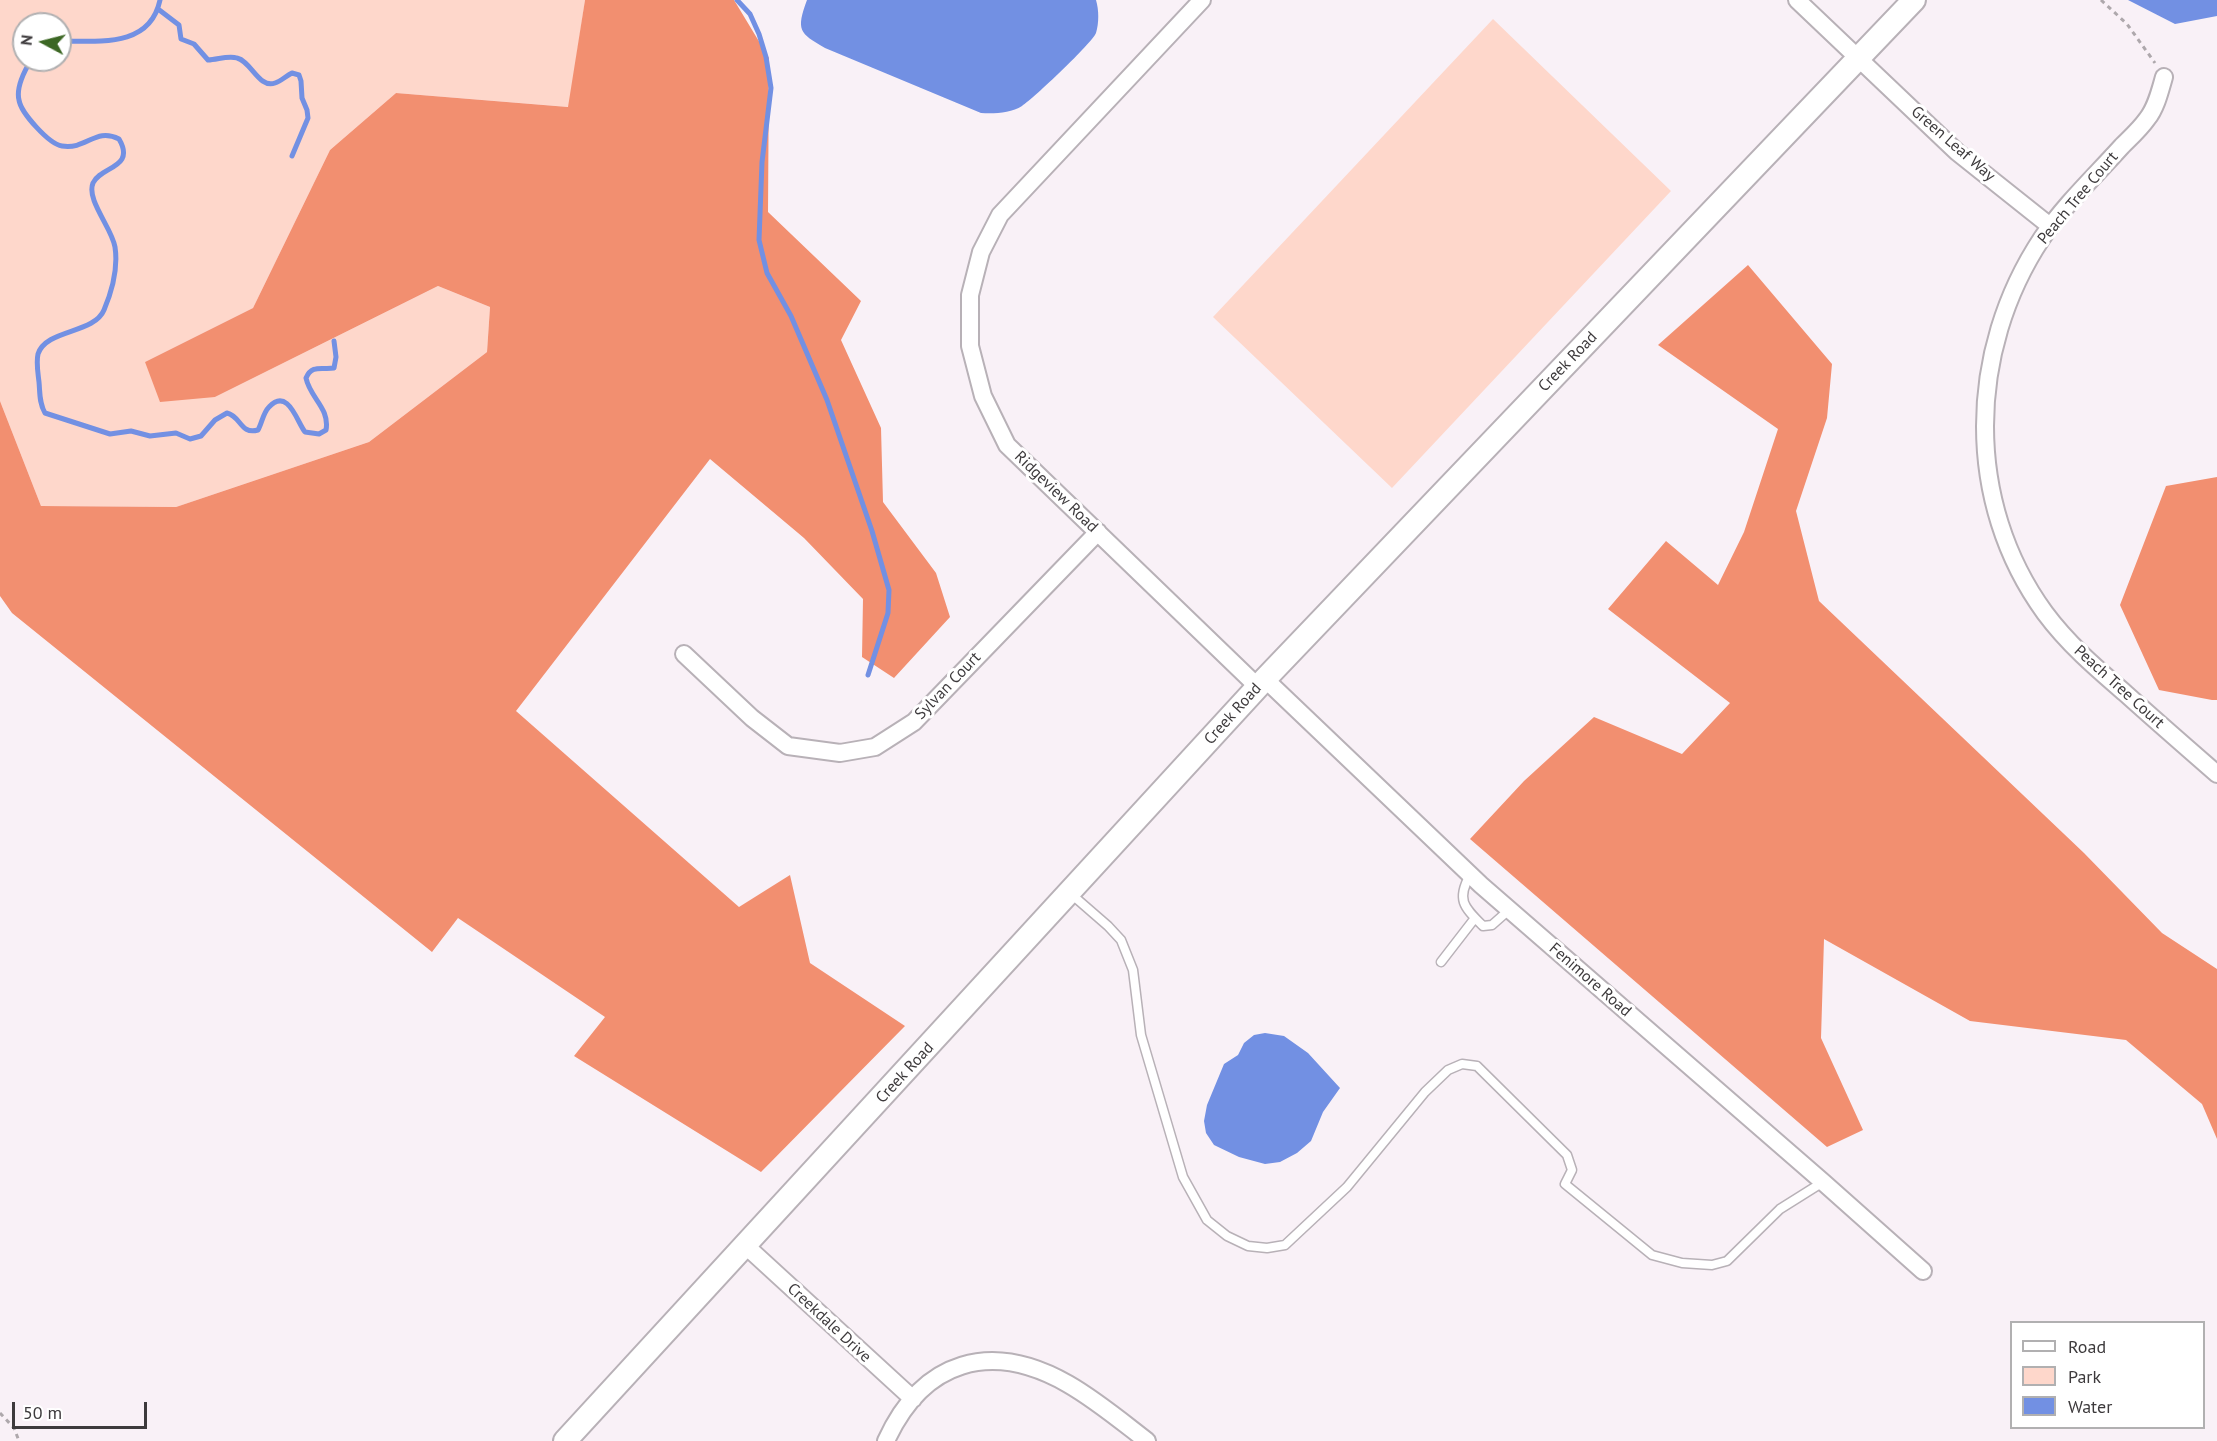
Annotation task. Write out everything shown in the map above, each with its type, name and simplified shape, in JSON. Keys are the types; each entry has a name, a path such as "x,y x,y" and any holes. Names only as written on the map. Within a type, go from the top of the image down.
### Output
{"main road":[{"name":"Creek Road","path":"566,1441 1262,683 1914,0"}],"street":[{"name":"Ridgeview Road","path":"1202,0 1000,215 981,252 970,295 970,346 983,396 1007,445 1262,683"},
{"name":"Green Leaf Way","path":"1797,0 1957,152 2050,226"},
{"name":"Peach Tree Court","path":"2164,77 2159,95 2148,118 2050,226 2019,277 1997,336 1988,377 1984,407 1986,451 1994,505 2013,557 2045,613 2079,654 2217,774"},
{"name":"Sylvan Court","path":"684,654 752,718 788,747 840,753 875,747 914,722 1098,532"},
{"name":"Fenimore Road","path":"1262,683 1509,910 1923,1271"},
{"name":"Creekdale Drive","path":"746,1246 913,1399"},
{"path":"886,1441 897,1418 937,1376 958,1366 979,1361 1023,1365 1067,1383 1106,1409 1147,1441"}],"lane":[{"path":"1470,875 1462,889 1463,899 1483,926 1492,925 1509,910"},
{"path":"1070,893 1121,940 1133,970 1141,1035 1160,1106 1184,1177 1208,1220 1227,1236 1248,1246 1267,1248 1285,1245 1347,1187 1425,1092 1448,1070 1462,1064 1477,1066 1567,1155 1572,1170 1565,1184 1652,1255 1682,1263 1712,1265 1727,1261 1780,1209 1823,1182"},
{"path":"1441,962 1475,918"}],"path":[{"path":"2101,0 2127,24 2164,77"},
{"path":"0,1413 14,1428 19,1441"}],"green space":[{"path":"0,0 585,0 569,107 396,93 330,150 253,308 145,362 215,397 438,286 490,307 487,352 369,442 176,507 41,506 0,401"},
{"path":"1493,19 1671,191 1392,488 1213,317"}],"shaded area":[{"path":"585,0 734,0 769,58 768,212 861,301 841,340 881,428 883,502 936,573 950,617 894,678 862,657 863,599 804,538 710,459 516,711 739,907 790,875 810,963 905,1026 761,1172 574,1056 605,1017 458,918 432,952 12,613 0,596 0,401 41,506 176,507 369,442 487,352 490,307 438,286 215,397 160,402 145,362 253,308 330,150 396,93 568,107"},
{"path":"1748,265 1832,364 1827,418 1796,511 1819,601 2084,853 2162,933 2217,969 2217,1139 2202,1104 2126,1040 1970,1021 1824,939 1821,1038 1863,1130 1827,1147 1470,839 1524,781 1594,717 1682,754 1730,703 1608,609 1666,541 1718,585 1744,532 1778,429 1658,345"},
{"path":"2217,477 2217,700 2212,700 2159,690 2120,605 2166,486"}],"water":[{"path":"807,0 1096,0 1098,21 1096,33 1084,48 1022,106 1008,112 981,113 816,43 802,30 802,18"},
{"path":"2128,0 2217,0 2217,16 2175,24"},
{"path":"1265,1033 1284,1036 1308,1053 1340,1088 1323,1112 1311,1141 1297,1153 1280,1162 1265,1164 1239,1157 1214,1145 1206,1133 1204,1121 1207,1105 1224,1064 1238,1055 1244,1043 1254,1035"}],"waterway":[{"path":"72,41 106,41 134,34 146,27 154,16 160,0"},
{"path":"737,0 750,14 759,34 766,57 771,88 762,162 759,240 767,273 791,316 827,400 872,531 889,590 888,613 868,675"},
{"path":"158,9 179,25 181,39 194,44 208,60 237,58 269,84 292,73 299,75 308,118 292,156"},
{"path":"25,72 18,95 21,106 30,120 50,140 62,146 71,146 97,137 111,136 119,139 123,149 120,161 97,177 92,190 96,206 115,247 115,271 110,295 99,318 50,340 38,354 40,398 45,413 110,434 131,431 150,436 176,433 190,439 201,436 215,420 227,413 232,415 244,428 252,431 258,430 267,409 276,402 282,401 291,408 305,432 319,434 326,430 325,415 306,378 314,369 334,368 336,357 334,341"}]}
